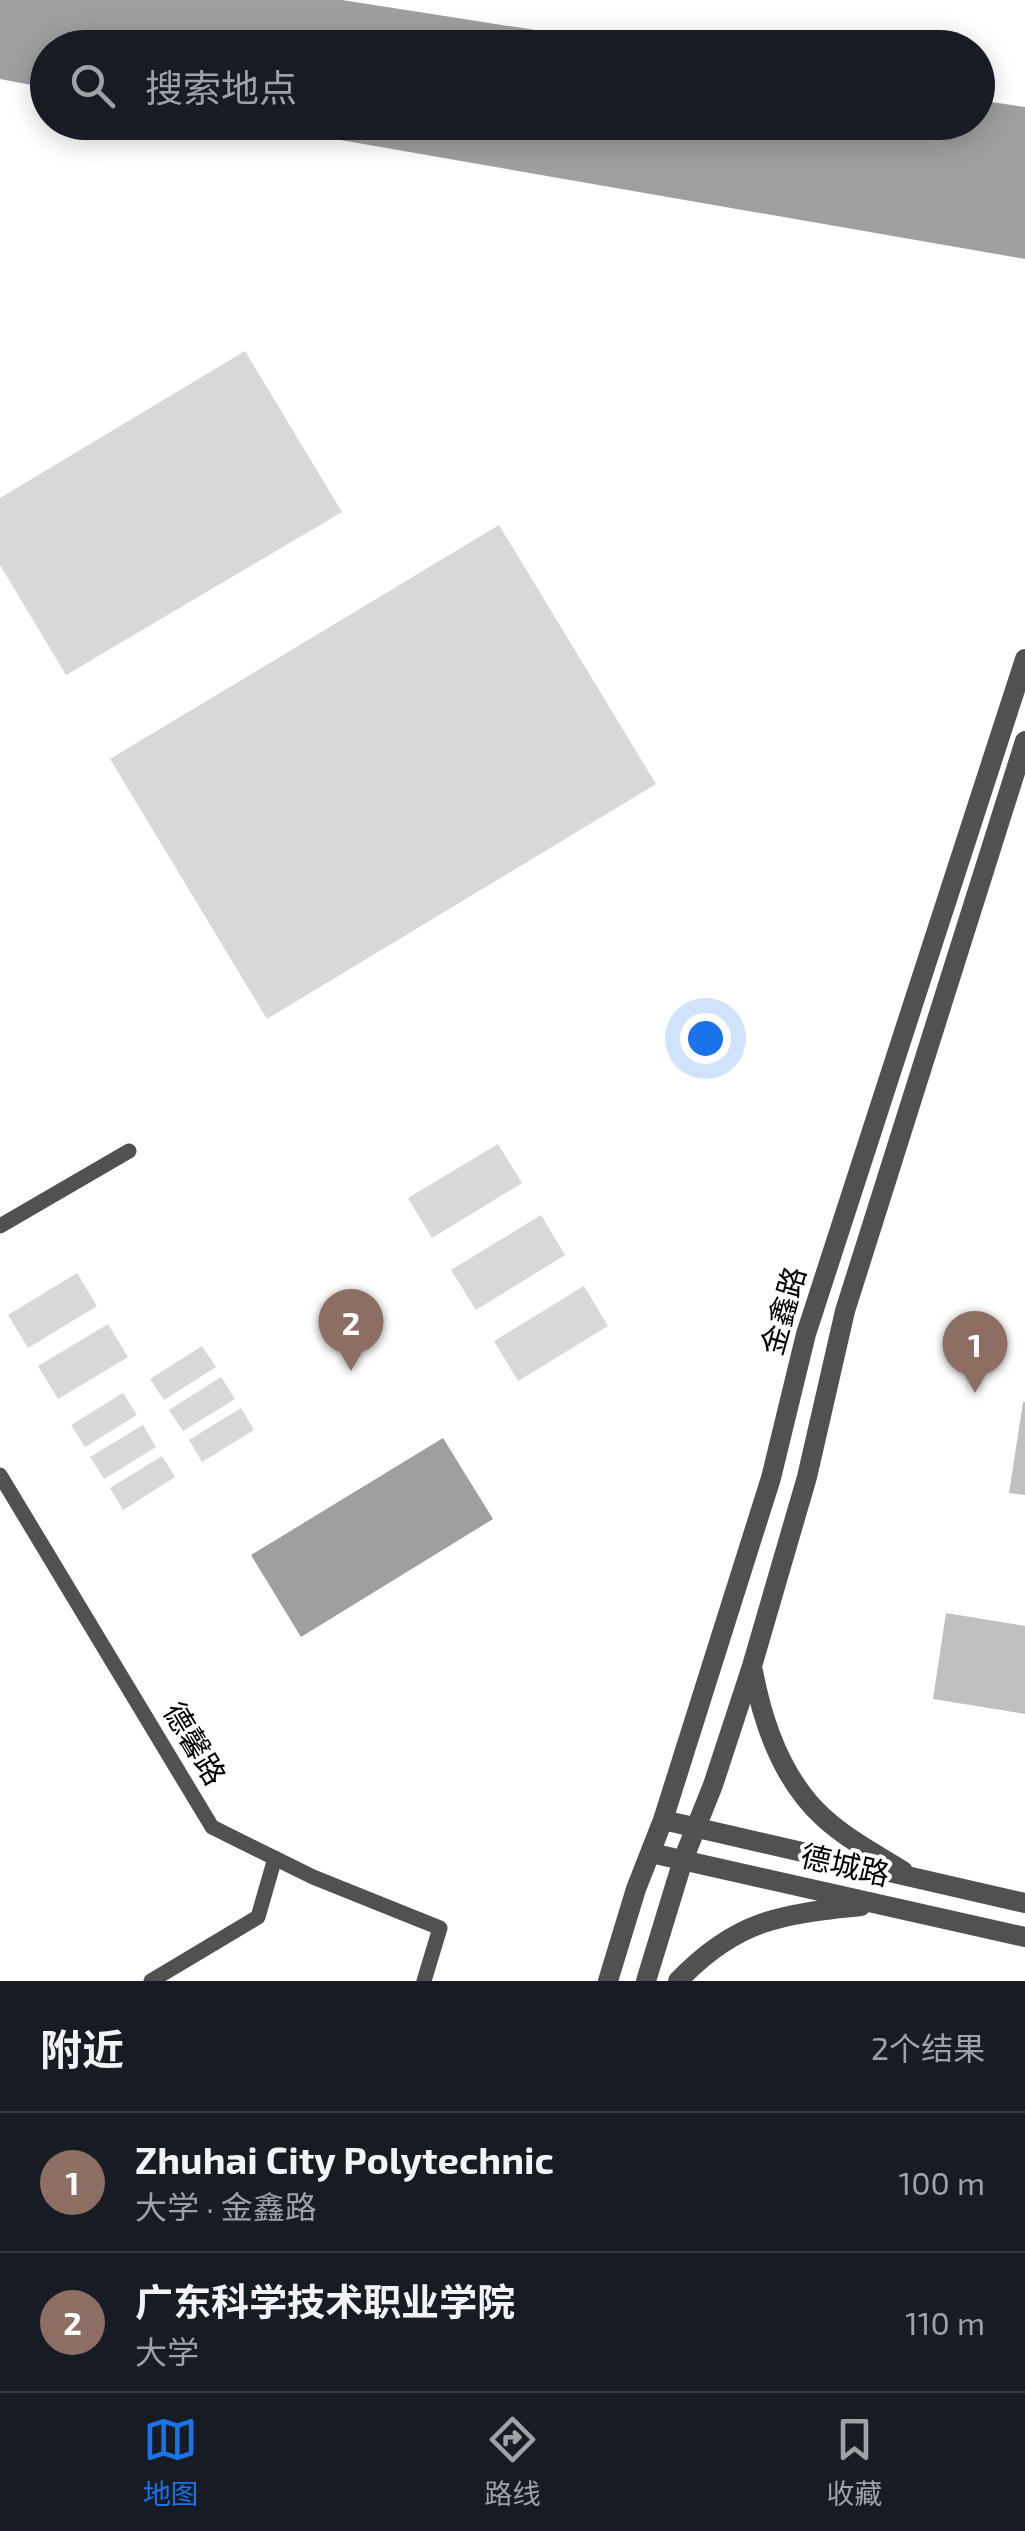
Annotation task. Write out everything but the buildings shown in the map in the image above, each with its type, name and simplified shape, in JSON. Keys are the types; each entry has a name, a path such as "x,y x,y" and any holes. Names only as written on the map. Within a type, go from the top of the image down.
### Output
{"street":[{"name":"金鑫路","path":"608,1981 771,1478 806,1334 1025,660"},
{"name":"金鑫路","path":"646,1981 683,1860 752,1666 807,1477 844,1311 1025,742"},
{"path":"752,1666 760,1704 793,1782 824,1818 918,1880"},
{"name":"德城路","path":"663,1820 1025,1903"},
{"name":"德城路","path":"650,1853 1025,1938"},
{"path":"678,1981 724,1939 757,1923 800,1912 878,1904"}],"lane":[{"path":"0,1226 129,1151"},
{"name":"德馨路","path":"0,1475 212,1827 440,1928 424,1981"},
{"path":"152,1981 258,1917 275,1858"}],"shaded area":[{"path":"0,0 342,0 535,30 30,30 30,85 0,79"},
{"path":"995,103 1025,107 1025,259 340,140 995,140"},
{"path":"245,351 342,512 66,675 0,565 0,498"},
{"path":"499,525 656,784 267,1019 110,759"},
{"path":"498,1144 522,1183 432,1238 408,1198"},
{"path":"541,1215 565,1255 476,1310 451,1270"},
{"path":"77,1273 97,1306 28,1348 8,1315"},
{"path":"584,1286 608,1326 518,1381 494,1341"},
{"path":"108,1324 128,1357 58,1399 38,1366"},
{"path":"202,1346 216,1367 164,1400 150,1379"},
{"path":"221,1377 235,1399 183,1431 169,1410"},
{"path":"123,1393 137,1415 85,1447 71,1425"},
{"path":"241,1408 254,1430 202,1462 189,1440"},
{"path":"143,1425 156,1447 104,1479 90,1457"},
{"path":"443,1438 493,1519 301,1637 251,1555"},
{"path":"162,1456 175,1477 123,1510 110,1488"}],"place":[{"name":"广东科学技术职业学院","path":"351,1371"},
{"name":"Zhuhai City Polytechnic","path":"975,1393"}]}
